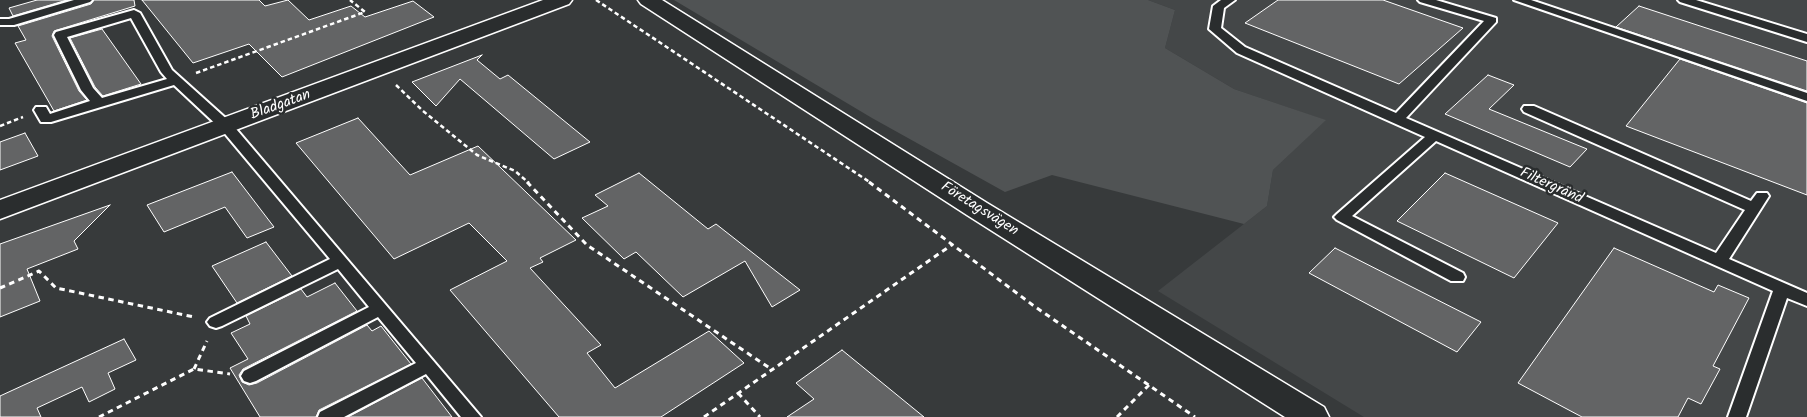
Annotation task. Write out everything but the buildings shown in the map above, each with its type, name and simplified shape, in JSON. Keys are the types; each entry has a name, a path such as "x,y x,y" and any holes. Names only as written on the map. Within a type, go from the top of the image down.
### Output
{"street":[{"name":"Bladgatan","path":"0,210 562,0"},
{"name":"Företagsvägen","path":"648,0 977,209 1312,417"}],"lane":[{"path":"0,22 10,23 86,0"},
{"name":"Filtergränd","path":"1228,0 1219,6 1215,29 1241,50 1807,300"},
{"path":"1398,119 1492,20 1424,0"},
{"path":"1520,0 1807,98"},
{"path":"1684,0 1807,38"},
{"path":"99,103 87,90 60,35 131,6 167,72 226,126 472,417"},
{"path":"41,110 46,119 176,80"},
{"path":"1529,109 1758,202 1719,261"},
{"path":"1435,135 1342,217 1457,277"},
{"path":"216,322 340,261"},
{"path":"1737,417 1782,288"},
{"path":"250,376 380,309"},
{"path":"327,417 428,365"}],"path":[{"path":"176,80 365,12 350,0"},
{"path":"596,0 873,184 1034,306 1195,417"},
{"path":"380,69 423,112 477,156 515,171 536,189 587,245 771,369"},
{"path":"704,417 952,244"},
{"path":"0,288 38,271 56,288 216,322 194,370"},
{"path":"99,417 194,370 250,376"},
{"path":"1117,417 1149,385"},
{"path":"738,392 760,417"}],"shaded area":[{"path":"674,0 1148,0 1175,10 1165,48 1234,89 1326,120 1273,170 1267,206 1244,224 1052,175 1005,192 872,118"},
{"path":"1148,0 1807,0 1807,417 1364,417 1158,291 1267,206 1273,170 1325,120 1234,89 1165,48 1175,10"}]}
